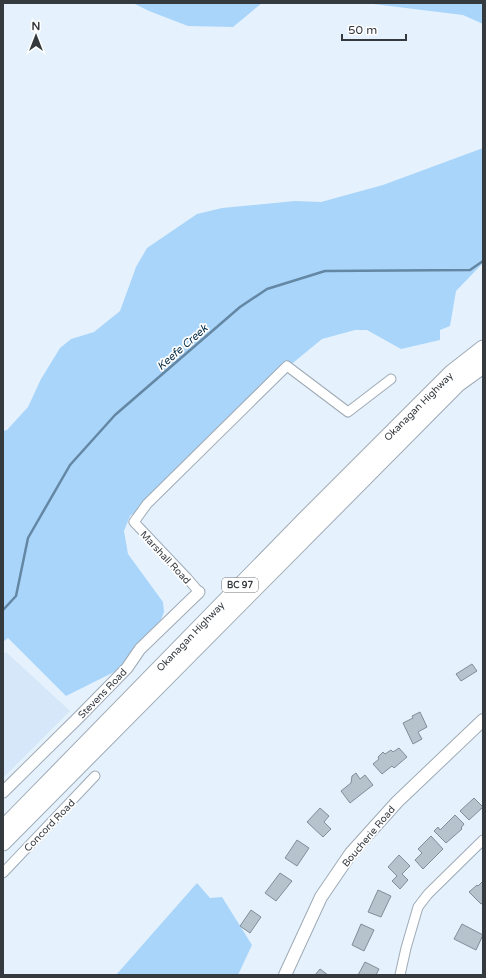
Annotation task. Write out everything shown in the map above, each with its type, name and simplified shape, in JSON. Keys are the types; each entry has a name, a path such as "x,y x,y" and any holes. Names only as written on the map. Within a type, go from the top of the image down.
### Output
{"highway":[{"name":"Okanagan Highway","path":"3,828 308,515 451,373 483,348"},
{"name":"Okanagan Highway","path":"3,842 458,384 483,366"}],"main road":[{"name":"Boucherie Road","path":"286,975 321,897 351,854 398,802 483,720"}],"street":[{"name":"Marshall Road","path":"199,592 134,522 147,504 287,366 348,412 391,379"},
{"name":"Stevens Road","path":"3,792 127,668 140,649 199,592"},
{"name":"Concord Road","path":"3,873 95,776"},
{"path":"400,975 418,907 428,894 483,840"}],"shaded area":[{"path":"133,3 262,3 233,27 188,26 149,11"},
{"path":"365,3 483,3 483,24 463,15"},
{"path":"483,148 483,263 456,291 450,326 440,330 440,340 401,349 367,330 355,330 322,339 294,362 153,499 130,516 124,531 128,554 163,602 164,612 153,640 114,672 66,696 8,638 3,642 3,431 7,430 28,407 41,379 60,348 71,339 94,332 120,311 136,267 147,248 197,214 222,208 295,201 321,202 383,185"},
{"path":"6,652 70,711 3,778 3,654"},
{"path":"197,883 210,898 222,897 252,945 238,975 116,975"}],"building":[{"path":"472,664 477,671 461,681 456,674"},
{"path":"420,712 427,727 418,732 422,739 413,744 403,723 413,718 412,716"},
{"path":"399,748 407,757 394,768 392,766 382,774 373,764 379,759 378,757 383,752 385,754 391,750 393,752"},
{"path":"356,773 360,779 365,775 373,785 350,803 341,791 351,783 352,776"},
{"path":"474,798 483,807 469,820 460,811"},
{"path":"320,808 329,816 324,822 331,829 323,837 307,822"},
{"path":"455,815 464,824 461,828 462,829 446,843 434,831 438,827 440,830"},
{"path":"431,836 443,849 423,869 415,860 422,853 418,849"},
{"path":"297,840 309,848 297,866 285,858"},
{"path":"399,855 410,866 402,874 408,880 400,889 392,881 397,876 388,867"},
{"path":"280,873 292,881 276,901 265,893"},
{"path":"483,881 483,903 481,904 469,892"},
{"path":"378,890 391,896 381,917 368,912"},
{"path":"251,910 261,917 250,933 240,926"},
{"path":"361,924 374,930 364,951 352,945"},
{"path":"462,924 483,935 476,950 454,939"},
{"path":"365,962 379,969 376,975 358,975"},
{"path":"320,969 328,975 315,975"}],"waterway":[{"name":"Keefe Creek","path":"3,610 16,596 28,538 70,465 115,415 240,307 267,289 325,271 470,270 483,261"}]}
